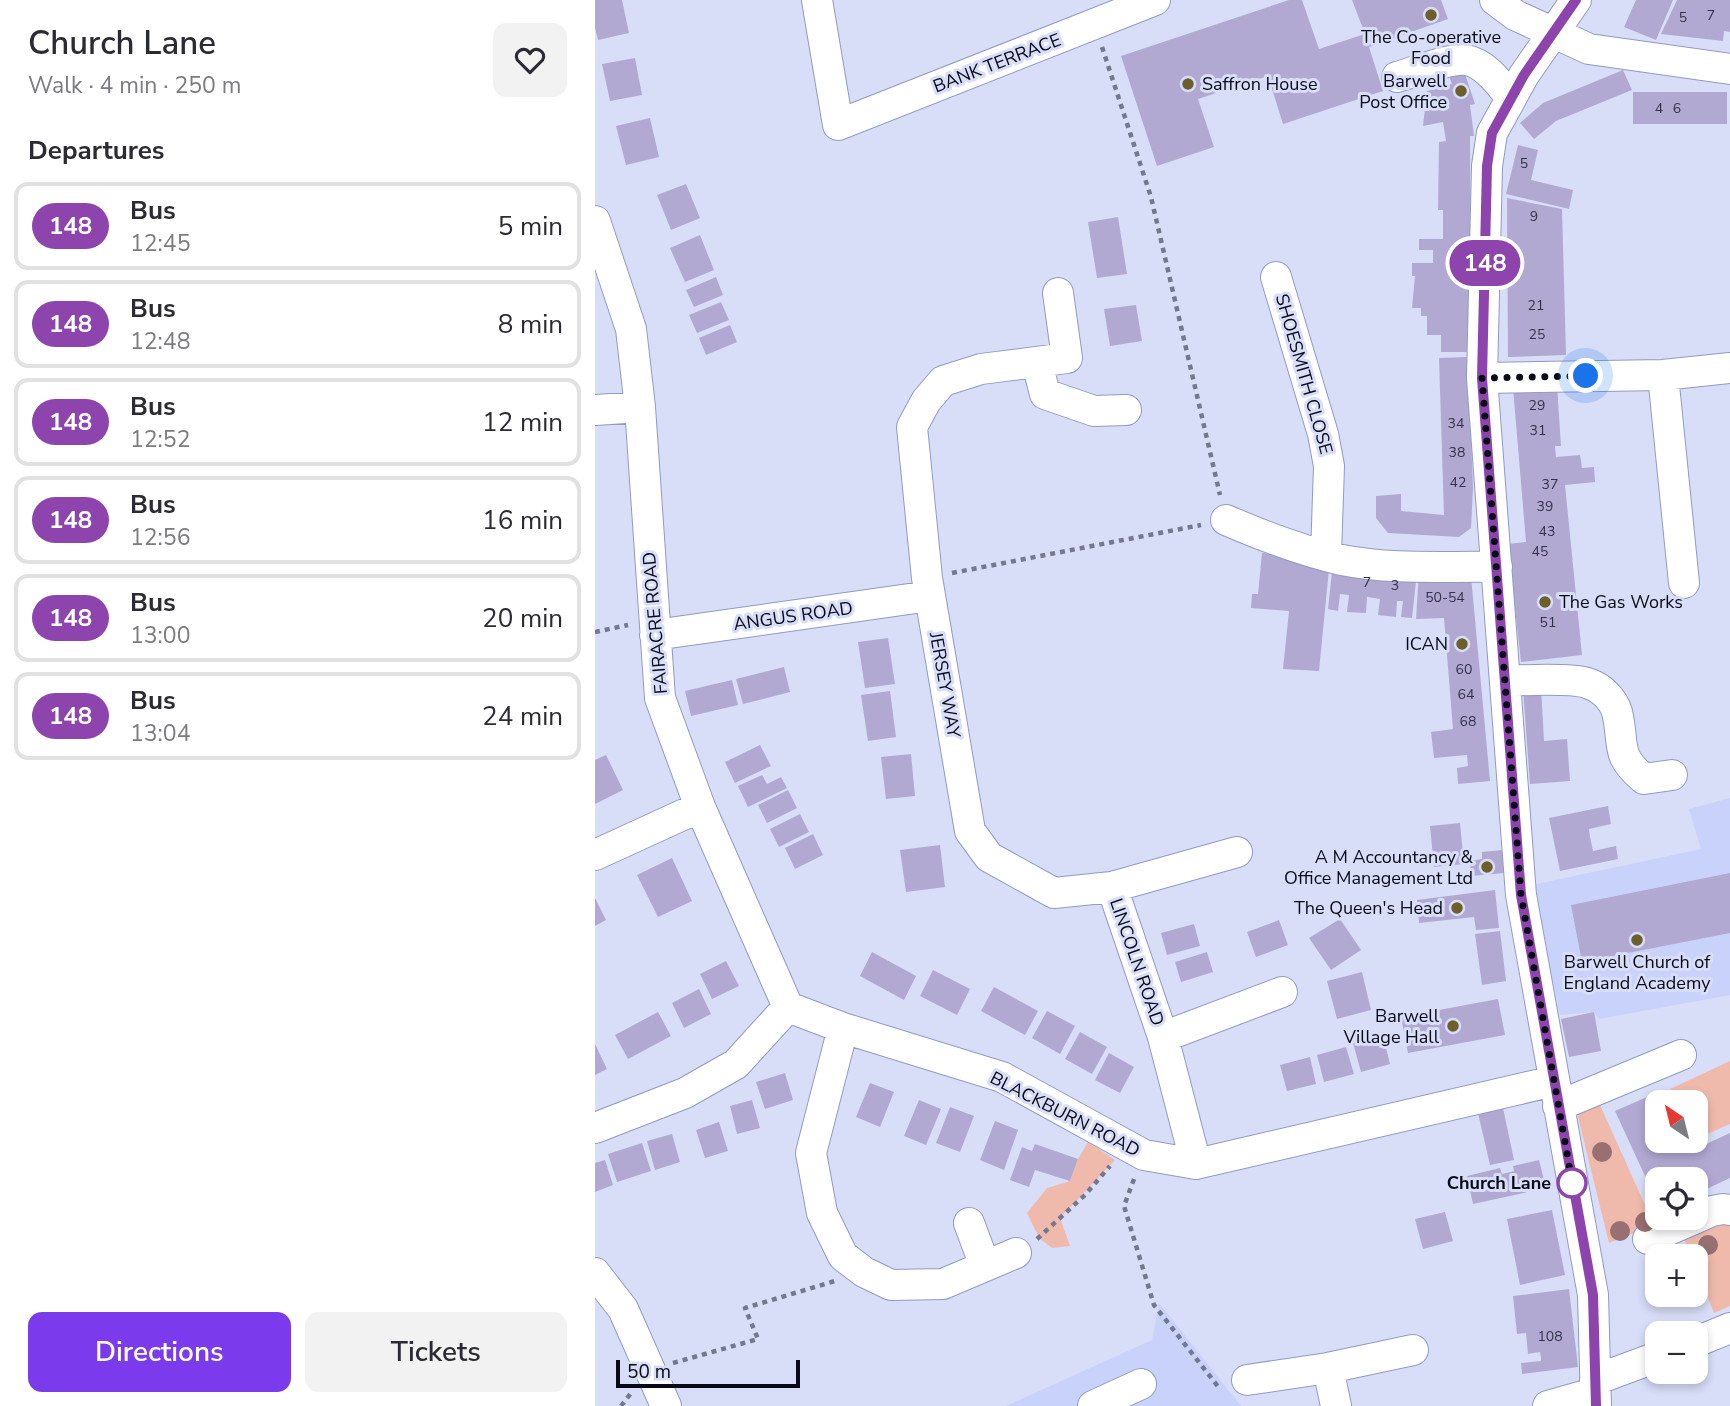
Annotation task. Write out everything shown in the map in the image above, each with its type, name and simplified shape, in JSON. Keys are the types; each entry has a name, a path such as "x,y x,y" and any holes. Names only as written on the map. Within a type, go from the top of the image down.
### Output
{"street":[{"name":"BANK TERRACE","path":"817,0 838,125 1155,0"},
{"path":"1495,0 1515,15 1589,49 1730,69"},
{"path":"1576,0 1524,75 1492,133 1487,166 1482,378 1521,895 1593,1295 1595,1393"},
{"path":"1397,77 1444,63 1466,60 1484,69 1511,98"},
{"name":"FAIRACRE ROAD","path":"595,221 631,329 640,407 660,698 700,807 787,1007"},
{"name":"SHOESMITH CLOSE","path":"1276,277 1334,432 1329,466 1338,481 1327,555"},
{"name":"JERSEY WAY","path":"1058,293 1067,358 981,369 943,381 926,401 912,427 928,587 970,831 989,857 1054,894 1112,887 1237,852"},
{"path":"1037,363 1045,394 1094,411 1126,410"},
{"path":"1482,378 1664,375 1730,368"},
{"path":"1664,375 1684,583"},
{"path":"595,410 640,407"},
{"path":"1226,520 1265,537 1343,560 1396,566 1497,567"},
{"name":"ANGUS ROAD","path":"655,628 928,587"},
{"path":"1506,681 1587,682 1606,692 1616,710 1621,748 1629,767 1644,779 1672,775"},
{"path":"595,855 700,807"},
{"name":"LINCOLN ROAD","path":"1112,887 1163,1037 1196,1164"},
{"name":"LINCOLN ROAD","path":"1163,1037 1282,992"},
{"path":"595,1128 685,1093 736,1064 787,1007"},
{"name":"BLACKBURN ROAD","path":"787,1007 843,1028 1002,1077 1136,1151 1196,1164 1556,1093 1681,1055"},
{"path":"843,1028 811,1153 822,1213 843,1256 864,1272 891,1285 943,1284 1016,1253"},
{"path":"1648,1239 1713,1211 1730,1210"},
{"path":"969,1223 985,1266"},
{"path":"595,1273 623,1309 666,1406"},
{"path":"1708,1337 1730,1328"},
{"path":"1236,1388 1413,1350"},
{"path":"1548,1406 1595,1393 1645,1364"},
{"path":"1328,1368 1336,1406"},
{"path":"1094,1406 1141,1384"}],"path":[{"path":"928,587 1226,520 1151,197 1095,25"},
{"path":"595,632 655,628"},
{"path":"1016,1253 1043,1235 1136,1151"},
{"path":"1136,1151 1123,1206 1154,1305 1236,1388"},
{"path":"650,1370 758,1339 745,1308 864,1272"}],"shaded area":[{"name":"Barwell Church of England Academy","path":"1730,798 1730,995 1599,1019 1594,1012 1560,1015 1532,885 1701,849 1689,809"},
{"path":"1730,1061 1730,1124 1708,1134 1708,1090 1670,1089"},
{"path":"1596,1096 1645,1205 1645,1229 1609,1243 1575,1105"},
{"path":"1088,1142 1115,1160 1060,1218 1070,1246 1052,1248 1039,1238 1027,1213 1047,1188 1070,1181"},
{"path":"1730,1222 1730,1306 1714,1313 1708,1298 1708,1244 1686,1244 1683,1237 1698,1230 1708,1230 1708,1226"},
{"path":"1159,1303 1241,1406 1006,1406 1152,1340"}],"building":[{"path":"595,0 622,0 629,33 598,40"},
{"name":"Saffron House","path":"1289,0 1302,0 1319,49 1365,34 1352,0 1441,0 1448,19 1369,47 1383,91 1283,124 1268,76 1198,99 1214,147 1157,166 1121,56"},
{"path":"1636,0 1673,0 1656,40 1624,27"},
{"path":"1677,0 1730,0 1730,32 1724,31 1723,41 1661,34"},
{"path":"635,58 642,95 610,101 602,64"},
{"path":"1463,68 1475,104 1470,105 1474,136 1470,136 1471,352 1441,352 1441,335 1427,335 1427,316 1421,316 1421,308 1412,308 1415,276 1412,276 1412,263 1433,263 1433,250 1419,250 1419,239 1443,239 1443,210 1438,210 1439,142 1446,141 1443,122 1423,126 1427,91 1452,84 1448,73"},
{"path":"1623,70 1632,90 1556,121 1534,139 1520,123 1543,103"},
{"path":"1633,92 1727,92 1727,124 1633,124"},
{"path":"650,118 659,157 626,165 616,126"},
{"path":"1518,145 1538,150 1531,180 1573,190 1569,209 1506,194"},
{"path":"686,184 700,218 671,230 657,195"},
{"path":"1507,198 1562,209 1566,355 1508,357"},
{"path":"1118,217 1127,274 1097,278 1088,222"},
{"path":"700,235 714,270 685,282 670,248"},
{"path":"716,277 723,295 694,307 686,290"},
{"path":"721,302 729,320 697,333 689,315"},
{"path":"1136,305 1142,341 1110,346 1104,309"},
{"path":"730,325 737,342 706,355 699,338"},
{"path":"1468,357 1473,488 1471,528 1459,537 1388,533 1376,518 1376,496 1401,494 1401,511 1444,515 1439,358"},
{"path":"1557,385 1561,446 1555,446 1556,457 1580,455 1582,468 1594,467 1595,482 1565,485 1582,655 1521,662 1508,544 1526,542 1513,388"},
{"path":"1262,553 1330,559 1319,671 1283,669 1289,611 1251,608 1252,594 1258,594"},
{"path":"1333,562 1417,572 1412,618 1401,617 1403,601 1397,601 1396,617 1378,615 1380,599 1367,597 1366,613 1347,612 1349,595 1340,594 1338,611 1328,609"},
{"path":"1419,572 1471,576 1490,781 1458,784 1457,768 1468,766 1467,755 1434,758 1431,732 1453,729 1444,618 1416,619"},
{"path":"888,638 895,684 865,688 858,642"},
{"path":"784,667 790,692 743,704 736,679"},
{"path":"732,680 738,705 691,716 685,691"},
{"path":"1541,688 1544,741 1567,739 1570,781 1530,784 1523,689"},
{"path":"890,691 896,737 868,741 861,695"},
{"path":"760,745 771,766 735,783 725,762"},
{"path":"911,754 915,796 886,799 881,757"},
{"path":"606,755 623,790 595,804 595,760"},
{"path":"762,775 767,784 781,777 787,788 748,807 738,786"},
{"path":"788,790 797,808 767,823 758,805"},
{"path":"1608,806 1611,824 1589,829 1590,837 1593,851 1616,846 1618,859 1560,871 1549,818"},
{"path":"800,814 809,832 779,847 770,829"},
{"path":"1460,823 1464,864 1434,867 1430,826"},
{"path":"813,834 823,855 795,869 785,848"},
{"path":"940,845 945,887 906,892 900,850"},
{"name":"A M Accountancy & Office Management Ltd","path":"1502,850 1504,873 1471,876 1470,861 1482,859 1482,852"},
{"path":"672,858 692,901 658,917 637,875"},
{"path":"1730,873 1730,933 1582,962 1571,905"},
{"name":"The Queen's Head","path":"1495,890 1499,928 1476,930 1474,917 1419,923 1417,900"},
{"path":"595,898 606,920 595,926"},
{"path":"1340,919 1361,950 1331,970 1309,938"},
{"path":"1279,920 1288,945 1256,957 1247,932"},
{"path":"1194,924 1200,946 1167,955 1161,933"},
{"path":"1500,931 1506,981 1482,985 1475,934"},
{"path":"872,952 916,976 904,1000 860,976"},
{"path":"1207,952 1213,972 1181,982 1175,962"},
{"path":"726,961 739,986 712,999 700,974"},
{"path":"933,970 970,989 957,1015 920,996"},
{"path":"1362,972 1371,1010 1337,1019 1327,981"},
{"path":"994,987 1038,1011 1025,1035 981,1011"},
{"path":"699,989 711,1014 684,1028 672,1003"},
{"name":"Barwell Village Hall","path":"1498,999 1505,1035 1408,1053 1401,1017"},
{"path":"1047,1011 1075,1026 1060,1054 1032,1038"},
{"path":"658,1012 671,1036 628,1059 615,1035"},
{"path":"1594,1012 1601,1051 1569,1057 1561,1019"},
{"path":"1080,1032 1107,1047 1092,1074 1065,1059"},
{"path":"1383,1036 1390,1064 1361,1072 1353,1043"},
{"path":"595,1044 607,1069 595,1075"},
{"path":"1346,1047 1354,1074 1324,1082 1317,1055"},
{"path":"1109,1053 1134,1067 1120,1093 1095,1080"},
{"path":"1310,1057 1316,1084 1287,1091 1280,1065"},
{"path":"785,1073 793,1100 765,1109 756,1082"},
{"path":"870,1083 894,1092 880,1127 856,1117"},
{"path":"1645,1098 1645,1153 1708,1153 1708,1143 1730,1133 1730,1178 1708,1188 1708,1167 1645,1167 1645,1176 1615,1111"},
{"path":"752,1100 760,1128 737,1134 730,1106"},
{"path":"919,1100 941,1109 926,1145 904,1136"},
{"path":"950,1107 974,1116 960,1152 936,1143"},
{"path":"1503,1108 1514,1160 1490,1165 1478,1113"},
{"path":"995,1121 1018,1130 1004,1170 980,1160"},
{"path":"719,1122 728,1151 705,1158 696,1130"},
{"path":"672,1134 680,1162 655,1170 647,1141"},
{"path":"642,1143 651,1171 617,1182 608,1154"},
{"path":"1035,1144 1078,1159 1070,1181 1035,1170 1029,1187 1010,1180 1022,1147 1032,1151"},
{"path":"605,1160 613,1185 595,1192 595,1163"},
{"path":"1539,1160 1546,1188 1473,1204 1467,1176 1500,1168 1502,1174 1514,1171 1513,1166"},
{"path":"1552,1210 1565,1275 1520,1285 1507,1219"},
{"path":"1445,1212 1453,1241 1423,1249 1415,1219"},
{"path":"1569,1289 1578,1367 1522,1374 1521,1363 1541,1361 1541,1358 1540,1352 1528,1354 1526,1333 1517,1334 1513,1296"}],"bus line":[{"name":"148","path":"1576,0 1524,75 1492,133 1487,166 1482,378 1521,895 1593,1295 1596,1406"}],"place":[{"name":"The Co-operative Food","path":"1431,15"},
{"name":"Saffron House","path":"1188,84"},
{"name":"Barwell Post Office","path":"1461,91"},
{"name":"The Gas Works","path":"1545,602"},
{"name":"ICAN","path":"1462,644"},
{"name":"A M Accountancy & Office Management Ltd","path":"1487,867"},
{"name":"The Queen's Head","path":"1457,908"},
{"name":"Barwell Church of England Academy","path":"1637,940"},
{"name":"Barwell Village Hall","path":"1453,1026"},
{"name":"Church Lane","path":"1572,1183"}],"route":[{"path":"1572,1183 1573,1187 1521,895 1482,378 1586,376"}]}
